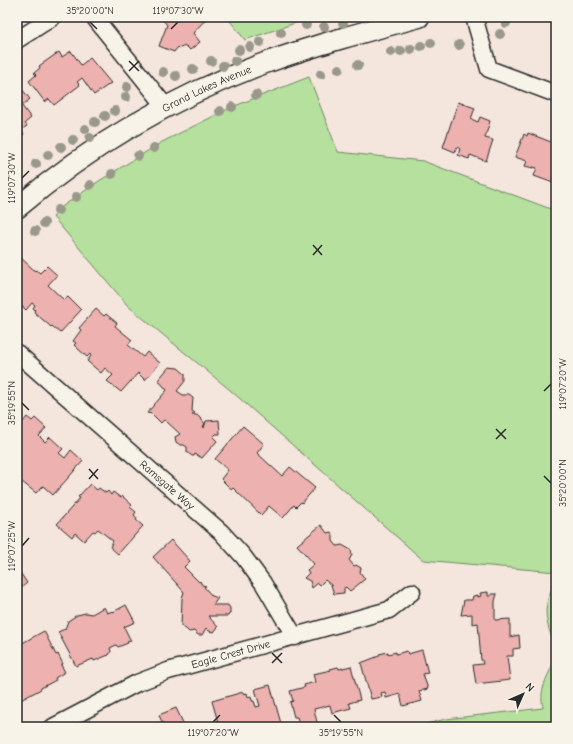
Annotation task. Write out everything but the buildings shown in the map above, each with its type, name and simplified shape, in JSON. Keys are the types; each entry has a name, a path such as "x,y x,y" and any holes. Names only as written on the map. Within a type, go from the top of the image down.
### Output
{"street":[{"path":"17,40 53,17"},
{"path":"94,17 166,107"},
{"name":"Grand Lakes Avenue","path":"17,208 38,190 87,155 126,130 166,107 207,87 264,64 315,46 419,17"},
{"path":"474,17 489,69 556,94"},
{"name":"Ramsgate Way","path":"17,353 221,532 244,556 263,583 295,637"},
{"name":"Eagle Crest Drive","path":"53,727 137,683 168,671 389,610 412,592"}],"green space":[{"path":"227,17 313,17 245,40"},
{"path":"309,77 338,152 423,161 556,211 556,572 423,560 230,390 128,306 53,217 63,206 99,181 162,142 232,107"},
{"path":"556,580 556,727 414,727 446,719 543,708 542,692 555,654 547,621 546,610 549,595"}]}
